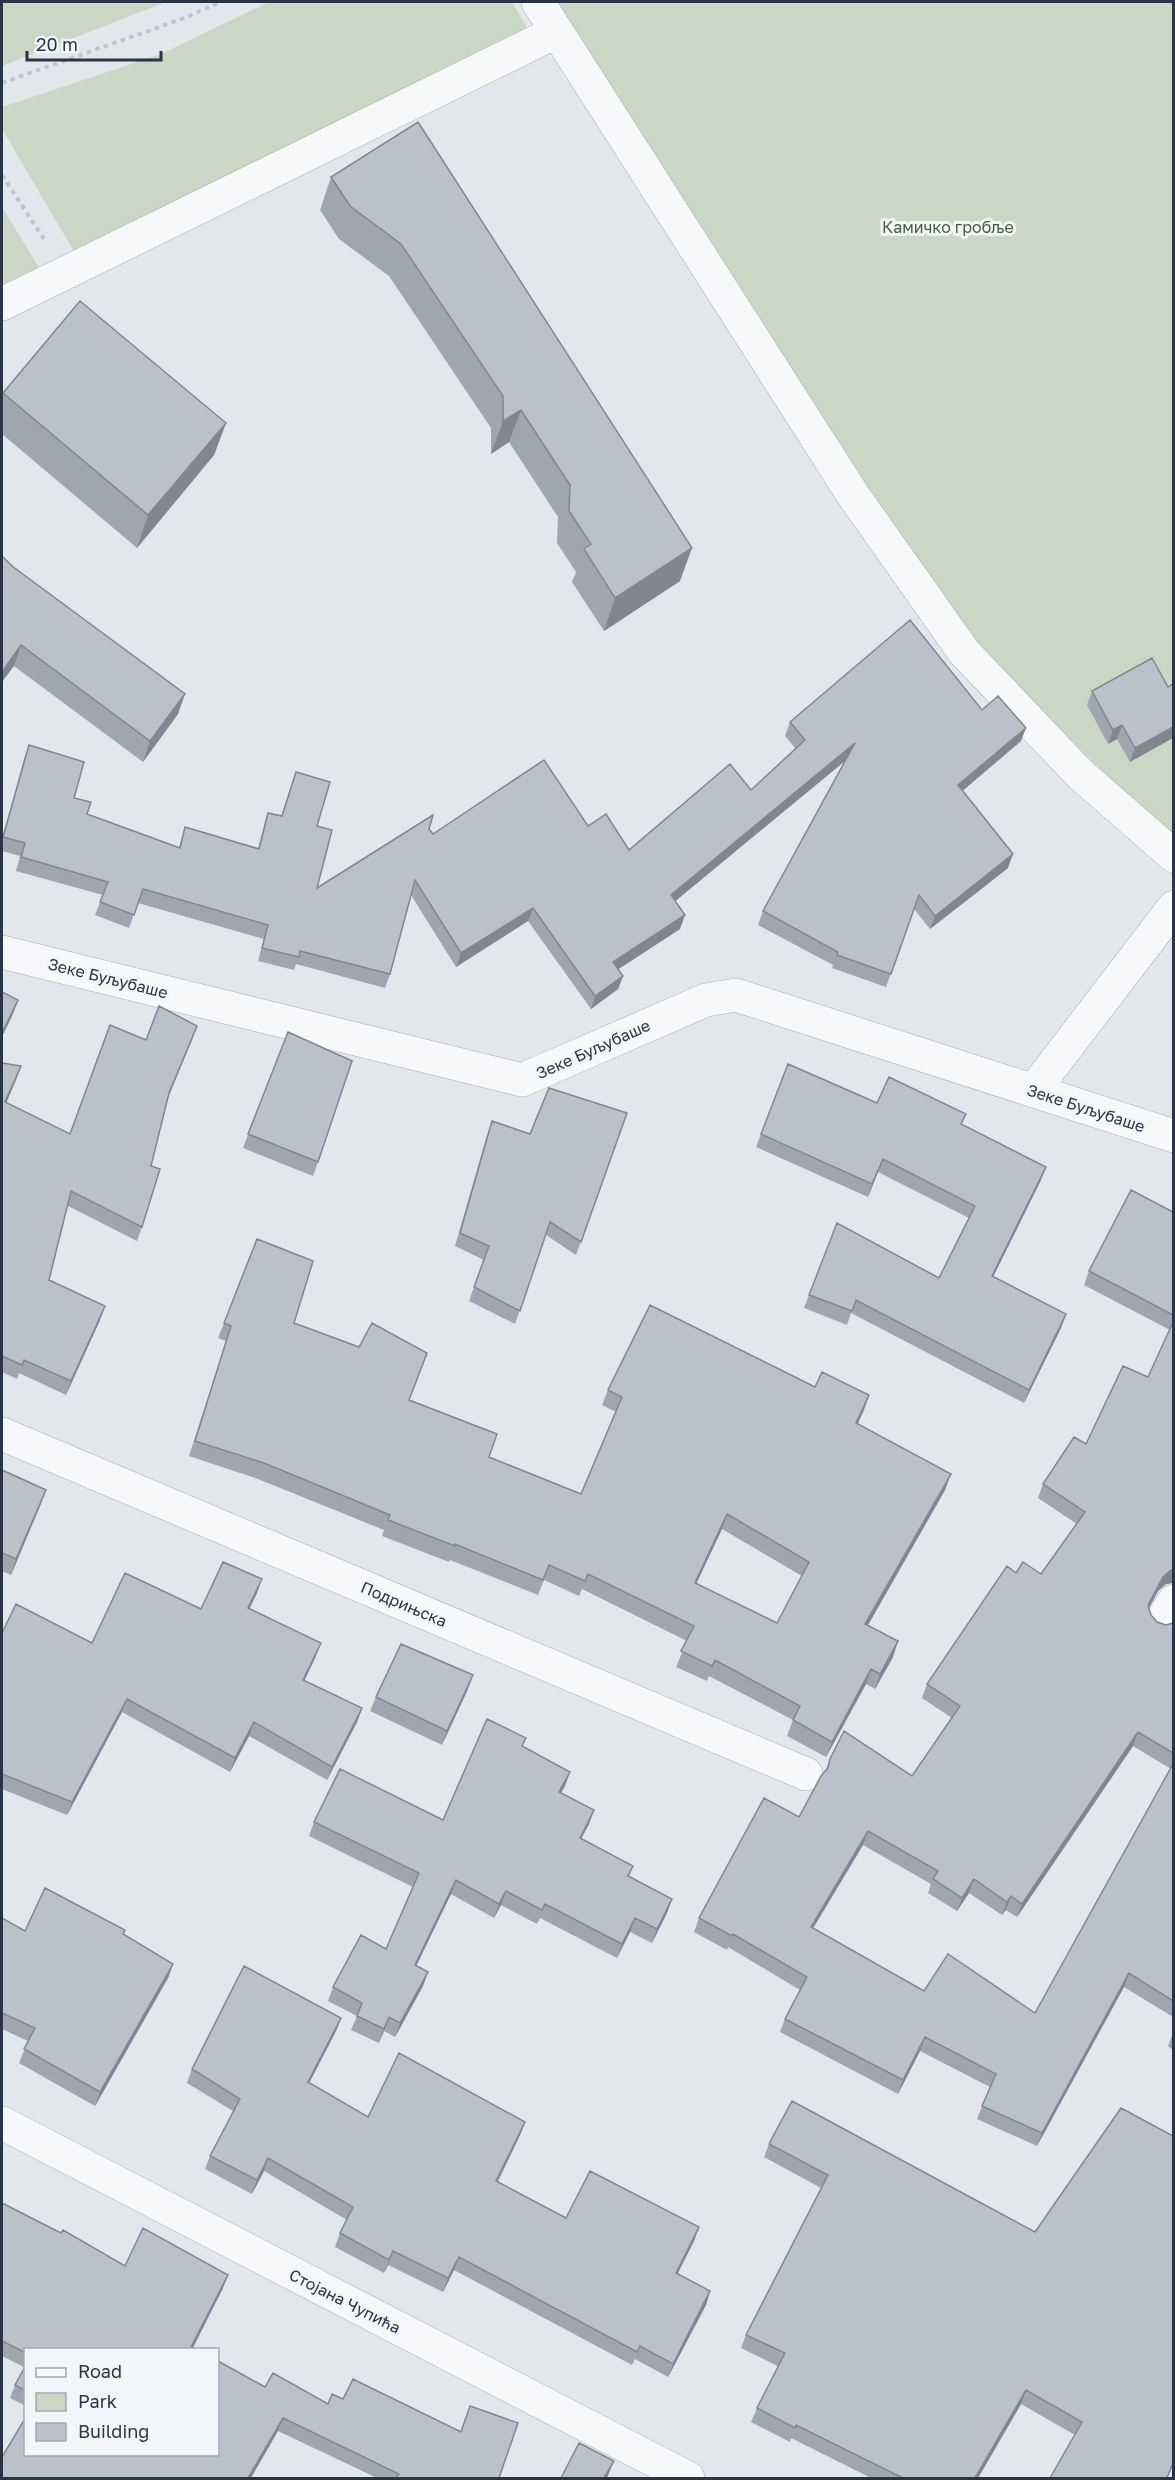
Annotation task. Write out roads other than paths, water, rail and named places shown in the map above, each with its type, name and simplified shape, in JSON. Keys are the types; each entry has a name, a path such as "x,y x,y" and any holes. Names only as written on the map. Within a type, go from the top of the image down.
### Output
{"street":[{"path":"538,2 853,495 964,652 1080,774 1173,856"},
{"path":"2,304 556,32"},
{"path":"1033,1091 1173,907"},
{"name":"Зеке Буљубаше","path":"2,952 522,1080 706,1000 736,995 1173,1136"},
{"name":"Подрињска","path":"2,1434 806,1774"},
{"name":"Стојана Чупића","path":"2,2123 688,2478"}],"park label":[{"name":"Камичко гробље","path":"948,227"}]}
